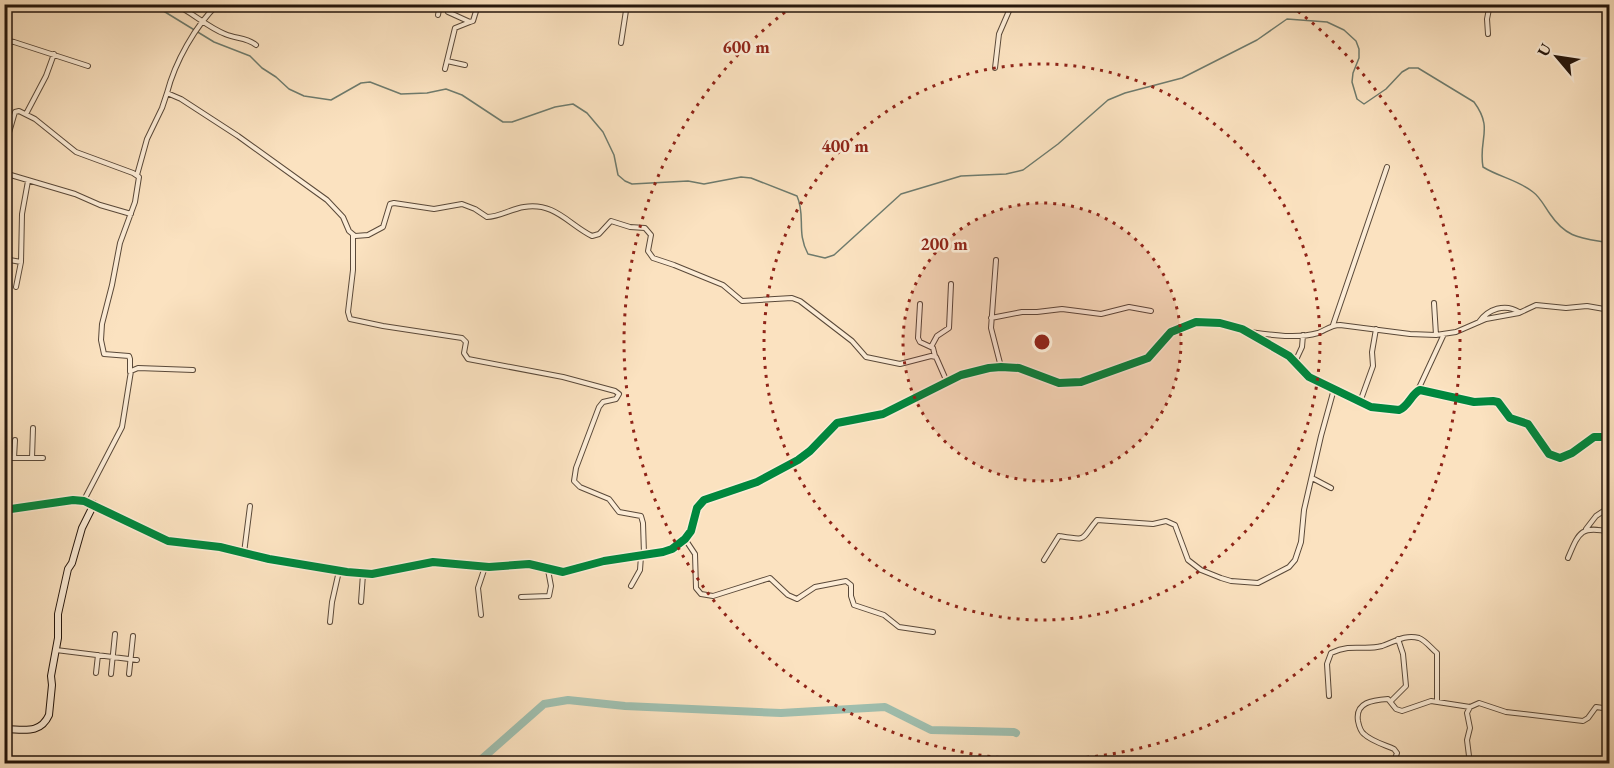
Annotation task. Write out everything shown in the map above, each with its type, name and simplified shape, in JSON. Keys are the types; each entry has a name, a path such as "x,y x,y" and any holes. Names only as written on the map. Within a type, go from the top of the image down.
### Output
{"street":[{"path":"174,4 226,35 246,38 256,45"},
{"path":"137,175 147,139 162,108 177,62 218,4"},
{"path":"438,15 440,4"},
{"path":"445,69 455,28 473,21 478,6 469,4"},
{"path":"621,43 627,4"},
{"path":"994,68 999,34 1011,4"},
{"path":"1488,34 1487,19 1490,4"},
{"path":"448,12 471,22"},
{"path":"4,45 8,41 14,42 88,66"},
{"path":"26,114 46,76 54,54"},
{"path":"447,61 465,65"},
{"path":"167,93 238,136 327,200 343,217 353,235 360,236 378,231 385,223 390,204 394,203 434,209 462,204 487,217 523,207 538,206 567,219 592,236 599,234 606,224 613,220 630,227 648,230 651,235 648,251 650,256 723,285 742,302 792,298 800,301 852,341 866,357 900,363 935,356"},
{"path":"4,150 13,114 17,111 26,114 70,149 137,175 140,180 120,243 100,335 104,354 130,357 123,423 84,501"},
{"path":"1333,325 1355,266 1387,166"},
{"path":"4,173 75,194 99,205 131,214"},
{"path":"16,287 21,262 22,214 28,181"},
{"path":"353,235 353,277 348,312 350,319 464,339 466,342 465,355 468,358 563,377 619,394 616,399 603,402 596,413 576,468 574,481 580,487 605,496 619,512 641,516 644,523 643,555 640,572 632,586"},
{"path":"4,259 21,262"},
{"path":"996,260 990,318 1001,367"},
{"path":"931,346 937,336 949,328 951,284"},
{"path":"1434,303 1436,335"},
{"path":"920,304 918,338 920,342 931,346 947,382"},
{"path":"1249,332 1303,335 1318,333 1333,325 1436,335 1492,317 1519,313 1536,305 1566,308 1587,306 1610,310"},
{"path":"990,318 1022,312 1062,309 1101,314 1129,307 1151,311"},
{"path":"1479,322 1483,316 1494,309 1508,307 1519,313"},
{"path":"4,510 73,500 84,501 168,541 220,547 363,574 433,562 486,567 523,564 563,572 604,561 663,552 685,540 691,531 697,508 704,500 757,482 798,460 837,423 883,414 973,371 1001,367 1019,368 1059,383 1081,382 1148,358 1171,332 1188,324 1208,321 1249,332 1289,356 1306,375 1360,402 1378,409 1399,410 1418,390 1444,334"},
{"path":"1360,402 1372,366 1376,329"},
{"path":"1295,362 1302,347 1303,335"},
{"path":"130,372 138,368 193,370"},
{"path":"1044,560 1059,536 1075,540 1082,538 1088,535 1097,520 1153,524 1166,521 1175,525 1188,560 1221,578 1258,583 1289,567 1295,560 1301,542 1304,510 1334,388"},
{"path":"1418,390 1474,402 1493,400 1498,402 1510,418 1528,424 1546,451 1556,457 1572,453 1594,437 1610,436"},
{"path":"32,458 33,428"},
{"path":"14,458 15,440"},
{"path":"4,458 43,458"},
{"path":"1312,478 1331,488"},
{"path":"4,729 32,730 42,726 47,719 50,708 58,614 82,528 94,504"},
{"path":"244,553 250,506"},
{"path":"1569,558 1578,537 1596,516 1608,508"},
{"path":"1586,529 1610,532"},
{"path":"685,540 695,554 696,585 698,591 704,595 713,596 770,578 788,595 797,599 814,587 846,581 851,585 854,605 884,615 899,627 933,632"},
{"path":"481,615 478,588 486,567"},
{"path":"521,597 549,596 551,586 548,570"},
{"path":"330,622 339,571"},
{"path":"361,602 363,574"},
{"path":"111,674 115,634"},
{"path":"129,674 133,636"},
{"path":"1329,696 1327,664 1331,653 1352,646 1383,645 1409,637 1420,639 1437,653 1437,701"},
{"path":"1390,701 1406,686 1403,654 1398,639"},
{"path":"56,650 137,660"},
{"path":"96,674 98,655"},
{"path":"1390,701 1382,700 1365,704 1360,707 1358,717 1360,729 1365,736 1394,749 1397,753 1393,764"},
{"path":"1390,701 1395,709 1402,711 1427,702 1437,701 1470,707 1479,703 1506,712 1583,721 1596,707 1610,709"},
{"path":"1470,707 1467,713 1470,728 1467,740 1470,764"}],"waterway":[{"path":"152,4 214,42 250,56 289,89 304,96 331,100 361,83 370,82 401,94 427,93 446,89 462,95 503,122 512,122 555,107 573,104 587,113 603,132 614,155 618,175 625,181 632,184 688,181 704,184 741,177 751,178 797,196 801,210 804,246 808,254 825,258 834,255 901,194 961,176 1006,174 1023,170 1058,144 1108,100 1125,93 1182,78 1257,40 1287,19 1327,22 1344,30 1356,41 1359,58 1352,82 1357,99 1364,104 1386,89 1402,72 1409,68 1418,68 1474,102 1480,111 1484,127 1483,167 1533,192 1556,222 1569,233 1610,243"},
{"path":"476,764 544,704 568,700 625,706 781,713 885,707 931,730 1016,733"}],"cycle path":[{"path":"4,510 73,500 84,501 168,541 220,547 269,559 347,572 372,574 433,562 489,567 529,564 563,572 604,561 672,549 691,531 697,508 704,500 757,482 798,460 837,423 883,414 961,375 989,368 1019,368 1059,383 1081,382 1148,358 1171,332 1196,322 1220,323 1242,329 1289,356 1309,377 1371,407 1399,410 1420,390 1474,402 1498,402 1510,418 1528,424 1549,454 1560,458 1572,453 1594,437 1610,437"}]}
